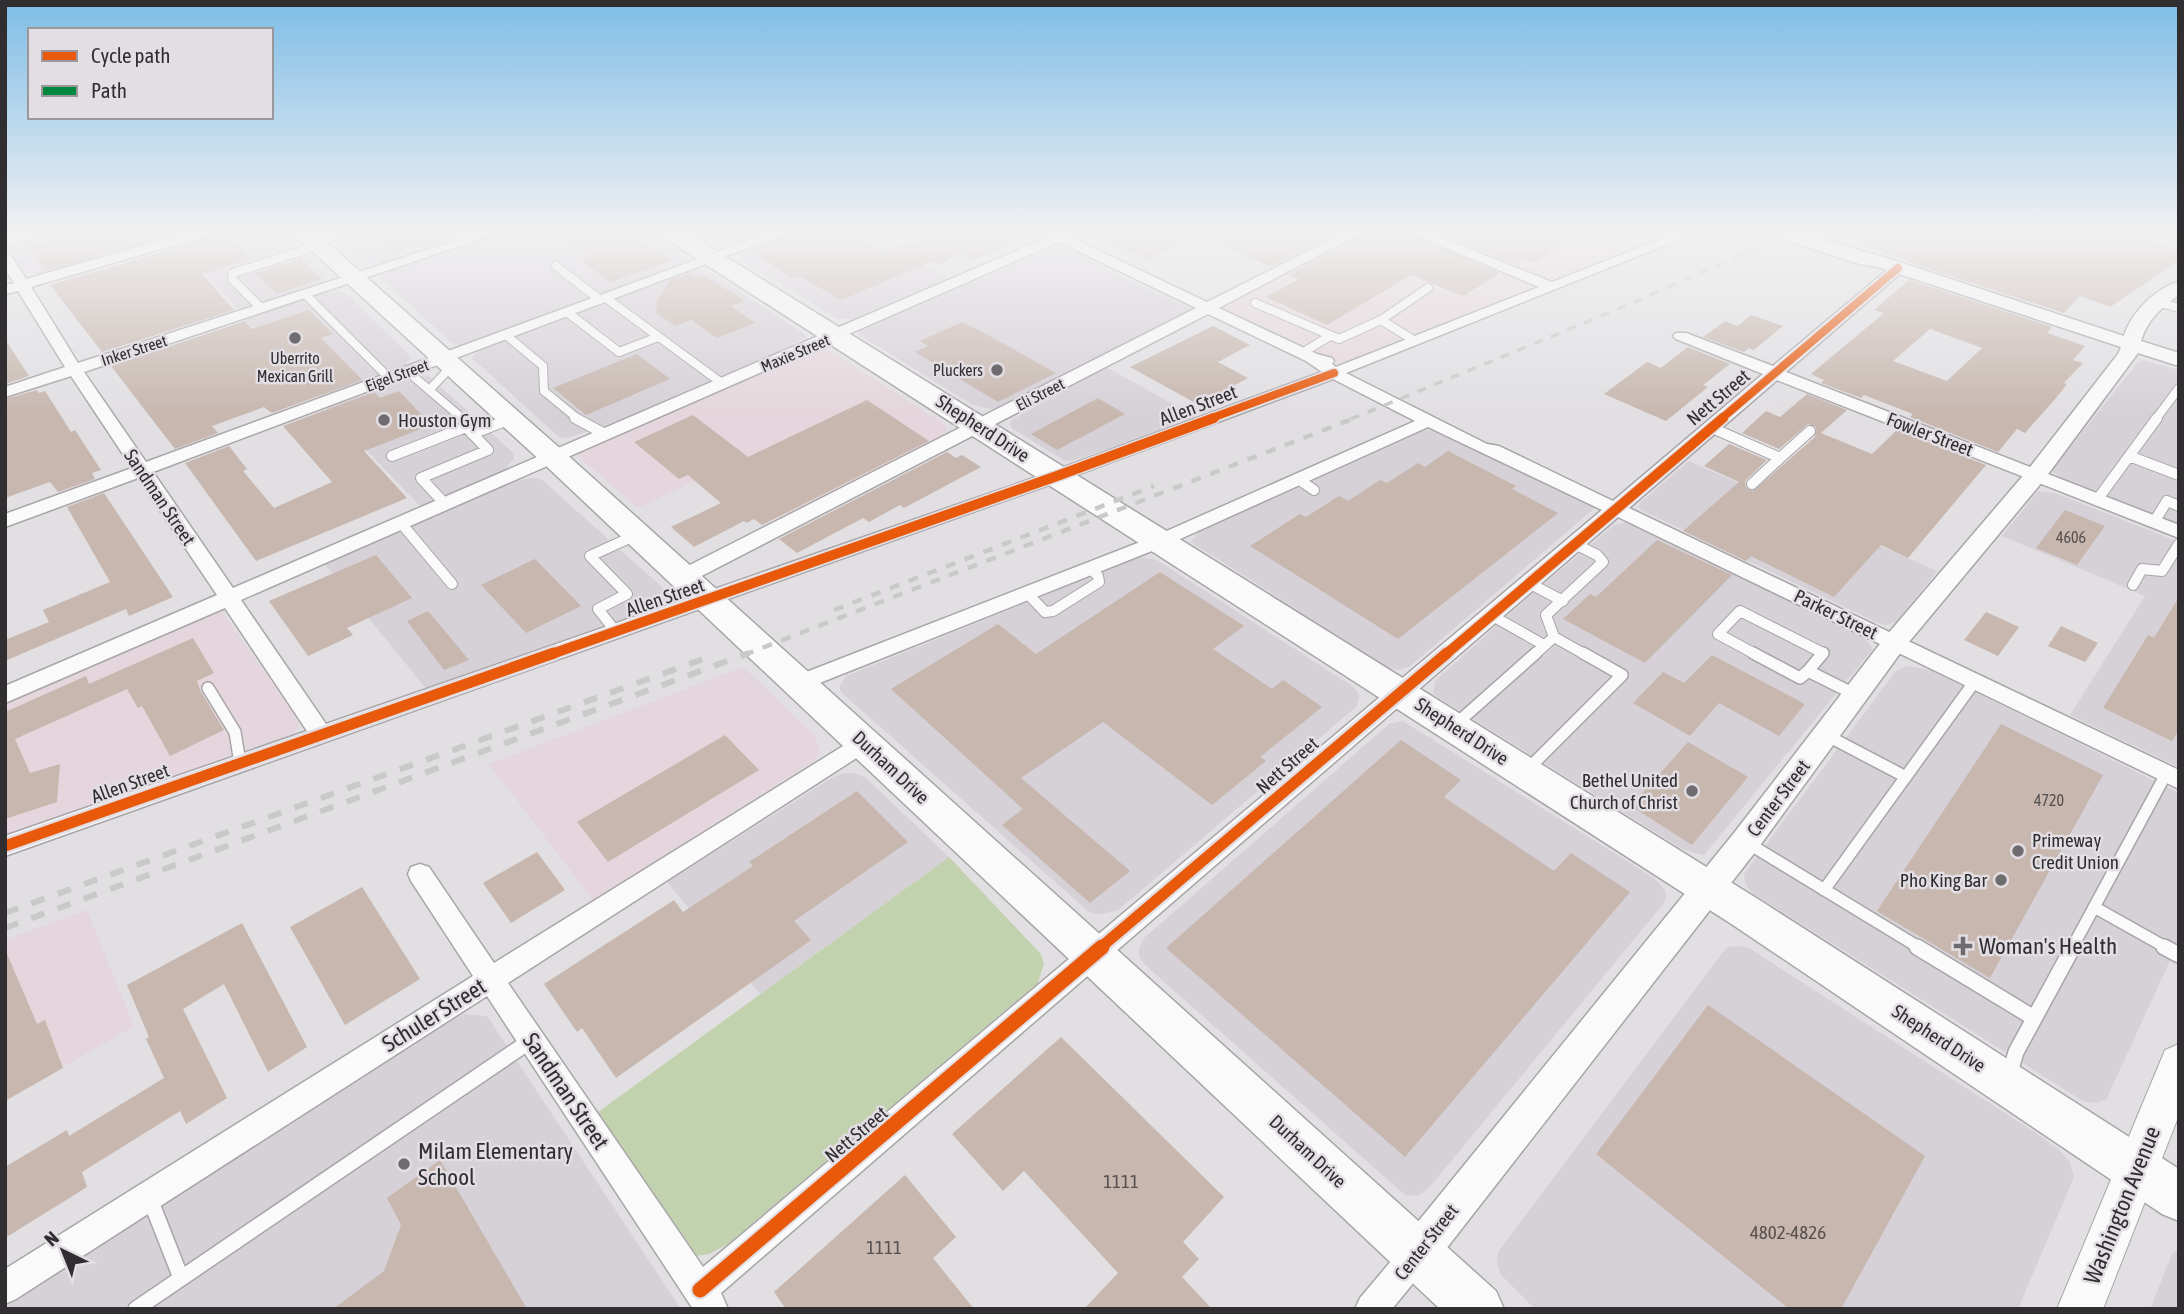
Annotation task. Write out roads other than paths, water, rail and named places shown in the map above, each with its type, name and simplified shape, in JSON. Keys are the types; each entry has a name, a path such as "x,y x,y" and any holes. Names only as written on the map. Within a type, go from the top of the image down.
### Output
{"main road":[{"name":"Durham Drive","path":"367,291 442,371 510,419 553,457 1478,1309"},
{"name":"Shepherd Drive","path":"766,291 1454,726 2008,1082 2078,1132 2179,1197"},
{"name":"Washington Avenue","path":"2080,1309 2179,1063"}],"street":[{"name":"Sandman Street","path":"28,291 74,369 321,734"},
{"name":"Inker Street","path":"5,392 313,291"},
{"name":"Eigel Street","path":"5,521 407,371 442,371 506,335 624,291"},
{"name":"Maxie Street","path":"5,695 934,291"},
{"name":"Parker Street","path":"1169,291 1489,442 1493,450"},
{"name":"Eli Street","path":"696,589 979,425 1240,291"},
{"name":"Allen Street","path":"5,846 616,632 696,589 1057,476 1339,371 1542,291"},
{"name":"Nett Street","path":"706,1300 1094,954 1774,373 1861,291"},
{"path":"1969,291 2179,360"},
{"name":"Center Street","path":"1371,1309 1745,842 1895,642 2035,476 2128,355 2137,323 2168,305"},
{"name":"Fowler Street","path":"1681,336 2179,532"},
{"name":"Parker Street","path":"1339,371 1482,448 1493,450 1614,507 2172,777"},
{"path":"799,683 1306,484 1429,421"},
{"name":"Schuler Street","path":"5,1288 864,742"},
{"name":"Sandman Street","path":"420,873 706,1300"}],"lane":[{"path":"244,291 261,308"},
{"path":"592,291 723,384"},
{"path":"1255,303 1339,339 1381,320 1423,291"},
{"path":"305,294 389,378"},
{"path":"567,312 619,352 658,337"},
{"path":"1381,320 1415,341"},
{"path":"506,335 543,366 544,391 577,419 605,434"},
{"path":"1307,356 1330,336"},
{"path":"407,371 442,371 469,431 488,450 421,478 445,504"},
{"path":"2097,500 2179,388"},
{"path":"392,456 510,419"},
{"path":"1710,427 1780,458"},
{"path":"1752,484 1810,431"},
{"path":"2129,456 2179,475"},
{"path":"2154,523 2167,501 2179,506"},
{"path":"401,523 452,584"},
{"path":"616,632 598,609 627,594 590,556 637,534"},
{"path":"1549,641 1546,615 1603,562 1597,555 1573,542"},
{"path":"2133,585 2142,569 2162,571 2179,544"},
{"path":"2167,563 2179,568"},
{"path":"1527,582 1563,601"},
{"path":"1740,611 1824,653 1808,671 1800,678 1718,634 1740,611"},
{"path":"1489,614 1622,675 1525,772"},
{"path":"1454,726 1549,641"},
{"path":"1808,671 1856,695"},
{"path":"1824,890 1975,681"},
{"path":"208,688 235,732 240,763"},
{"path":"1826,735 1906,777"},
{"path":"2008,1082 2016,1052 2034,1018 2094,907 2172,777"},
{"path":"1745,842 2034,1018"},
{"path":"2094,907 2179,955"},
{"path":"136,1309 531,1040"},
{"path":"149,1197 181,1278"}],"railway":[{"path":"1351,419 1658,291"},
{"path":"744,655 1355,418"},
{"path":"834,610 1154,486"},
{"path":"5,928 749,653"},
{"path":"5,913 706,658"}],"place":[{"name":"Uberrito Mexican Grill","path":"295,338"},
{"name":"Pluckers","path":"997,370"},
{"name":"Houston Gym","path":"384,420"},
{"name":"Bethel United Church of Christ","path":"1692,791"},
{"name":"Primeway Credit Union","path":"2018,851"},
{"name":"Pho King Bar","path":"2001,880"},
{"name":"Woman's Health","path":"1963,946"},
{"name":"Milam Elementary School","path":"404,1164"}]}
